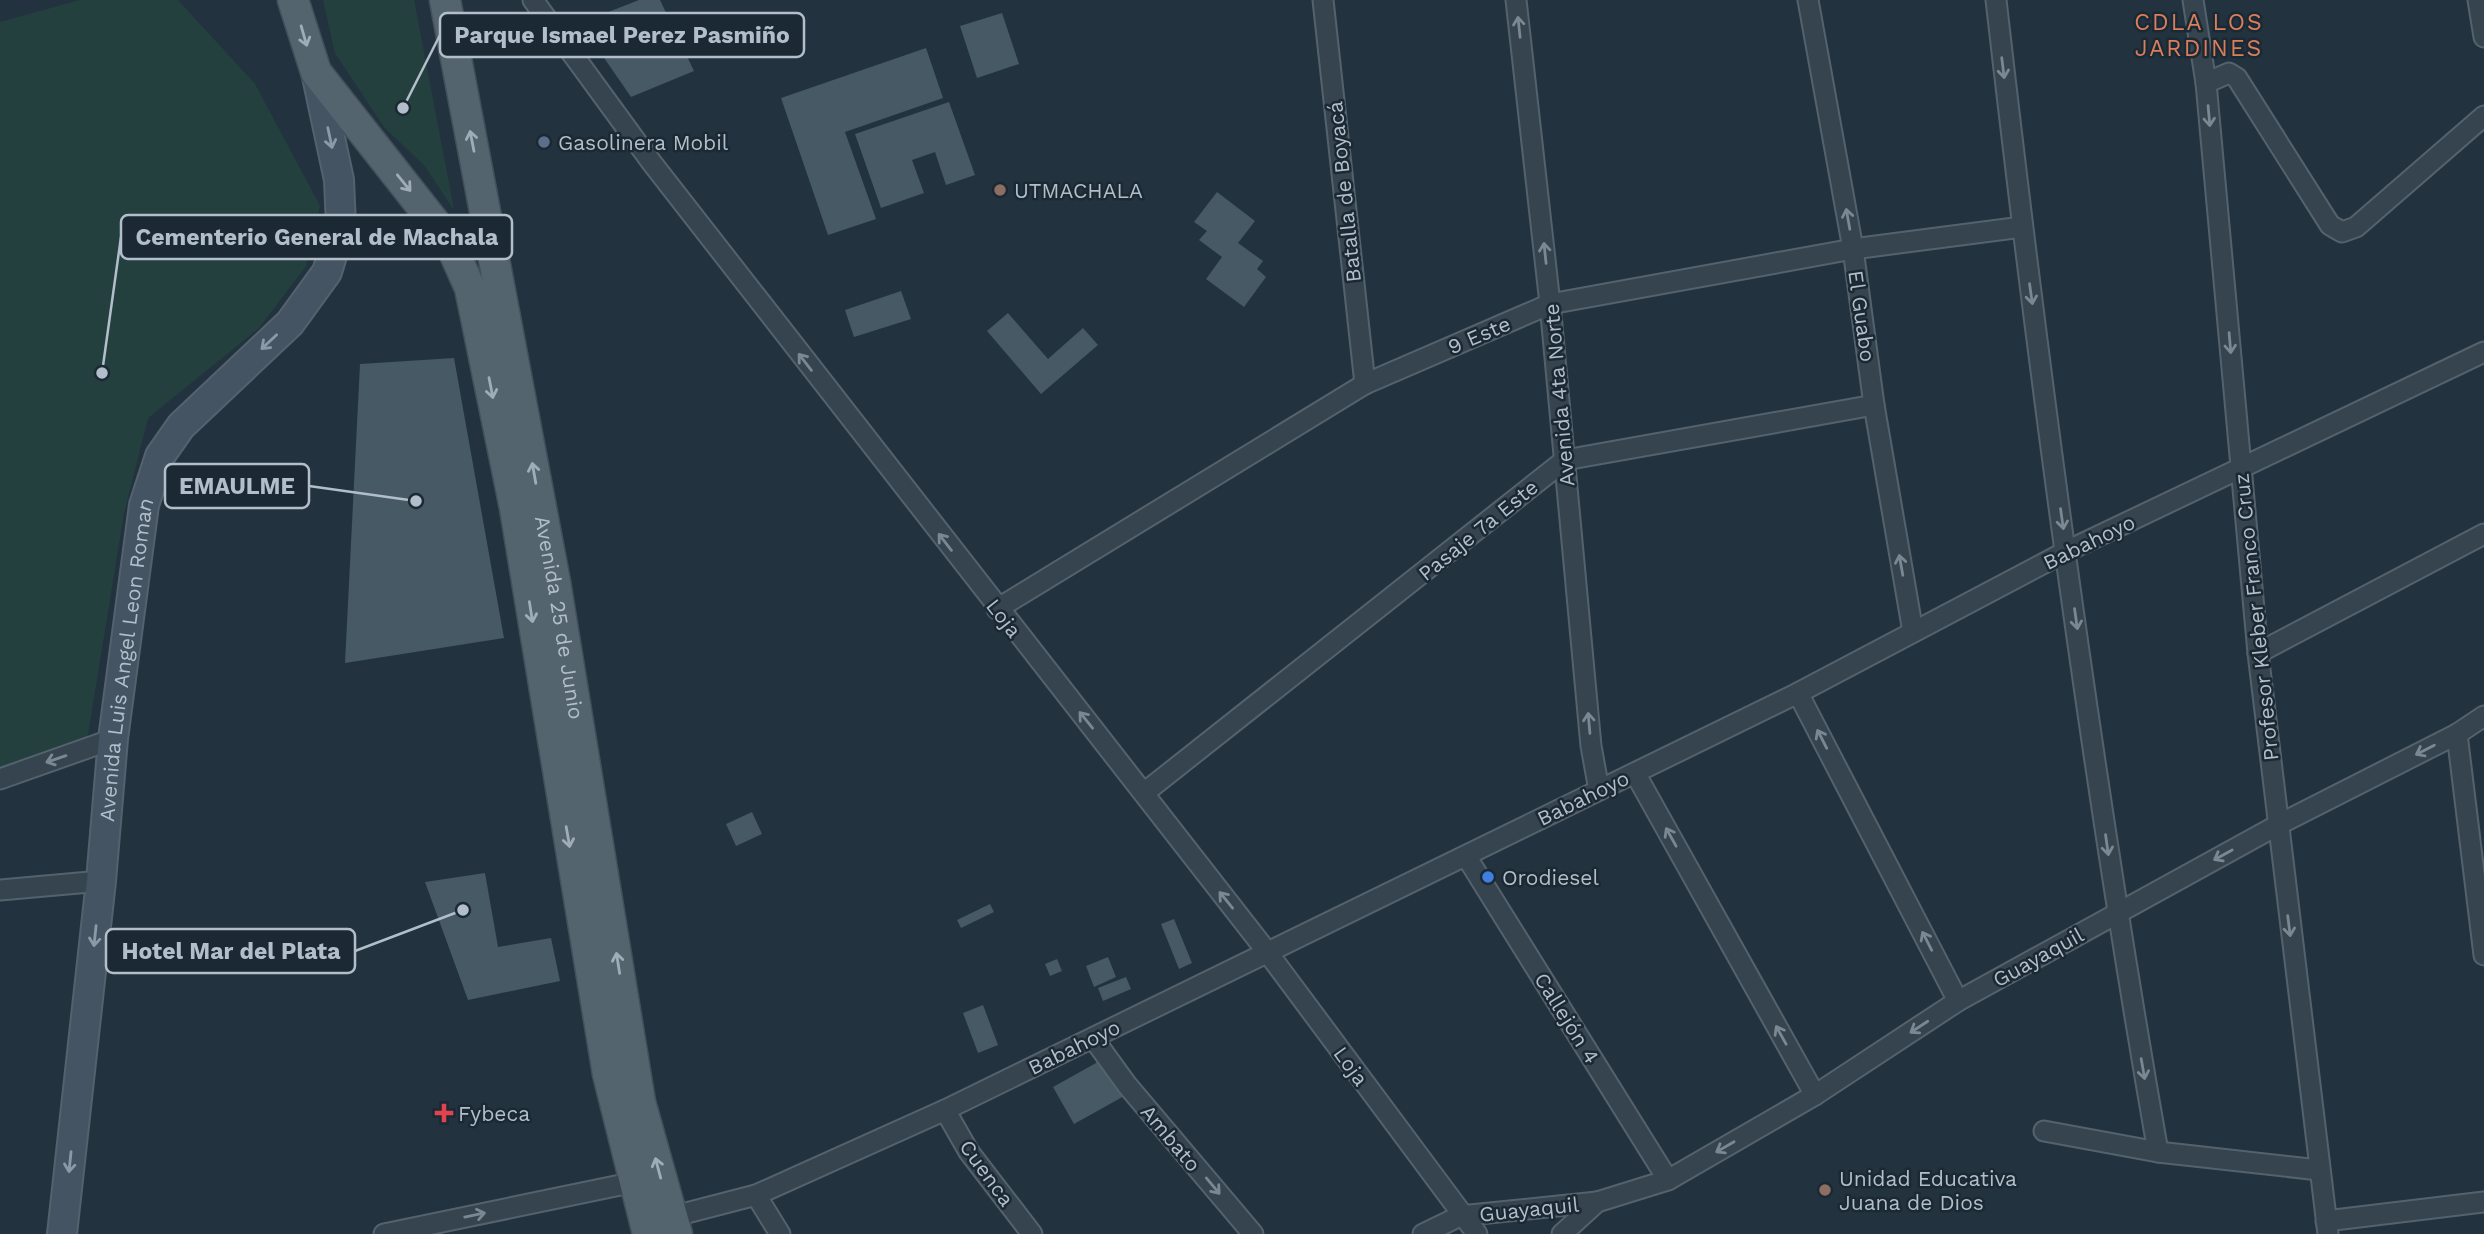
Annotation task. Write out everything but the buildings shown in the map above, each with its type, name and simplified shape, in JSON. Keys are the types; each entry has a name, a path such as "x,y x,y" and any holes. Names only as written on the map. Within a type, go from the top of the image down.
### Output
{"main road":[{"path":"293,0 316,72"},
{"name":"Avenida 25 de Junio","path":"445,0 555,582 639,1102 665,1228"},
{"name":"Avenida Luis Angel Leon Roman","path":"62,1234 101,881 113,739 144,505 160,456 181,426 290,323 327,272 341,226 339,180 316,72"},
{"name":"Avenida 25 de Junio","path":"316,72 449,241 470,288 515,508 608,1074 635,1182 665,1228"}],"street":[{"name":"Loja","path":"533,0 652,163 997,609 1268,953 1460,1216 1477,1234"},
{"name":"Batalla de Boyacá","path":"1323,0 1366,384"},
{"name":"Avenida 4ta Norte","path":"1516,0 1550,304 1591,746 1599,790"},
{"name":"El Guabo","path":"1808,0 1853,249 1874,405 1913,632"},
{"path":"1996,0 2022,227 2116,913 2158,1152"},
{"name":"Profesor Kleber Franco Cruz","path":"2193,0 2206,83 2276,826 2327,1227"},
{"path":"2477,0 2484,37"},
{"path":"2206,83 2229,73 2237,78 2330,225 2342,232 2356,227 2484,116"},
{"name":"9 Este","path":"997,609 1366,384 1550,304 1853,249 2022,227"},
{"name":"Babahoyo","path":"665,1228 756,1195 945,1110 1798,693 2067,551 2484,352"},
{"name":"Pasaje 7a Este","path":"1144,793 1565,460 1874,405"},
{"path":"2258,653 2484,534"},
{"path":"1798,693 1958,1002"},
{"name":"Guayaquil","path":"1423,1234 1460,1216 1597,1202 1668,1180 1815,1095 1958,1002 2276,826 2457,734 2484,716"},
{"path":"2457,734 2484,955"},
{"path":"0,779 113,739"},
{"path":"1635,773 1815,1095"},
{"name":"Callejón 4","path":"1466,856 1668,1180"},
{"path":"0,890 101,881"},
{"name":"Ambato","path":"1093,1038 1127,1085 1253,1234"},
{"name":"Cuenca","path":"945,1110 969,1152 1032,1234"},
{"path":"2044,1131 2158,1152 2319,1170"},
{"path":"384,1234 635,1182"},
{"path":"756,1195 780,1234"},
{"name":"Guayaquil","path":"1562,1234 1597,1202"},
{"path":"2327,1227 2484,1202"}],"green space":[{"path":"80,0 178,0 255,84 320,206 306,266 259,328 148,418 124,513 86,747 0,778 0,22"},
{"path":"323,0 414,0 454,210 425,166 384,127 335,53"}],"place":[{"name":"Parque Ismael Perez Pasmiño","path":"403,108"},
{"name":"Gasolinera Mobil","path":"544,142"},
{"name":"UTMACHALA","path":"1000,190"},
{"name":"Cementerio General de Machala","path":"102,373"},
{"name":"EMAULME","path":"416,501"},
{"name":"Orodiesel","path":"1488,877"},
{"name":"Hotel Mar del Plata","path":"463,910"},
{"name":"Fybeca","path":"444,1113"},
{"name":"Unidad Educativa Juana de Dios","path":"1825,1190"}],"district":[{"name":"CDLA LOS JARDINES","path":"2199,35"}]}
